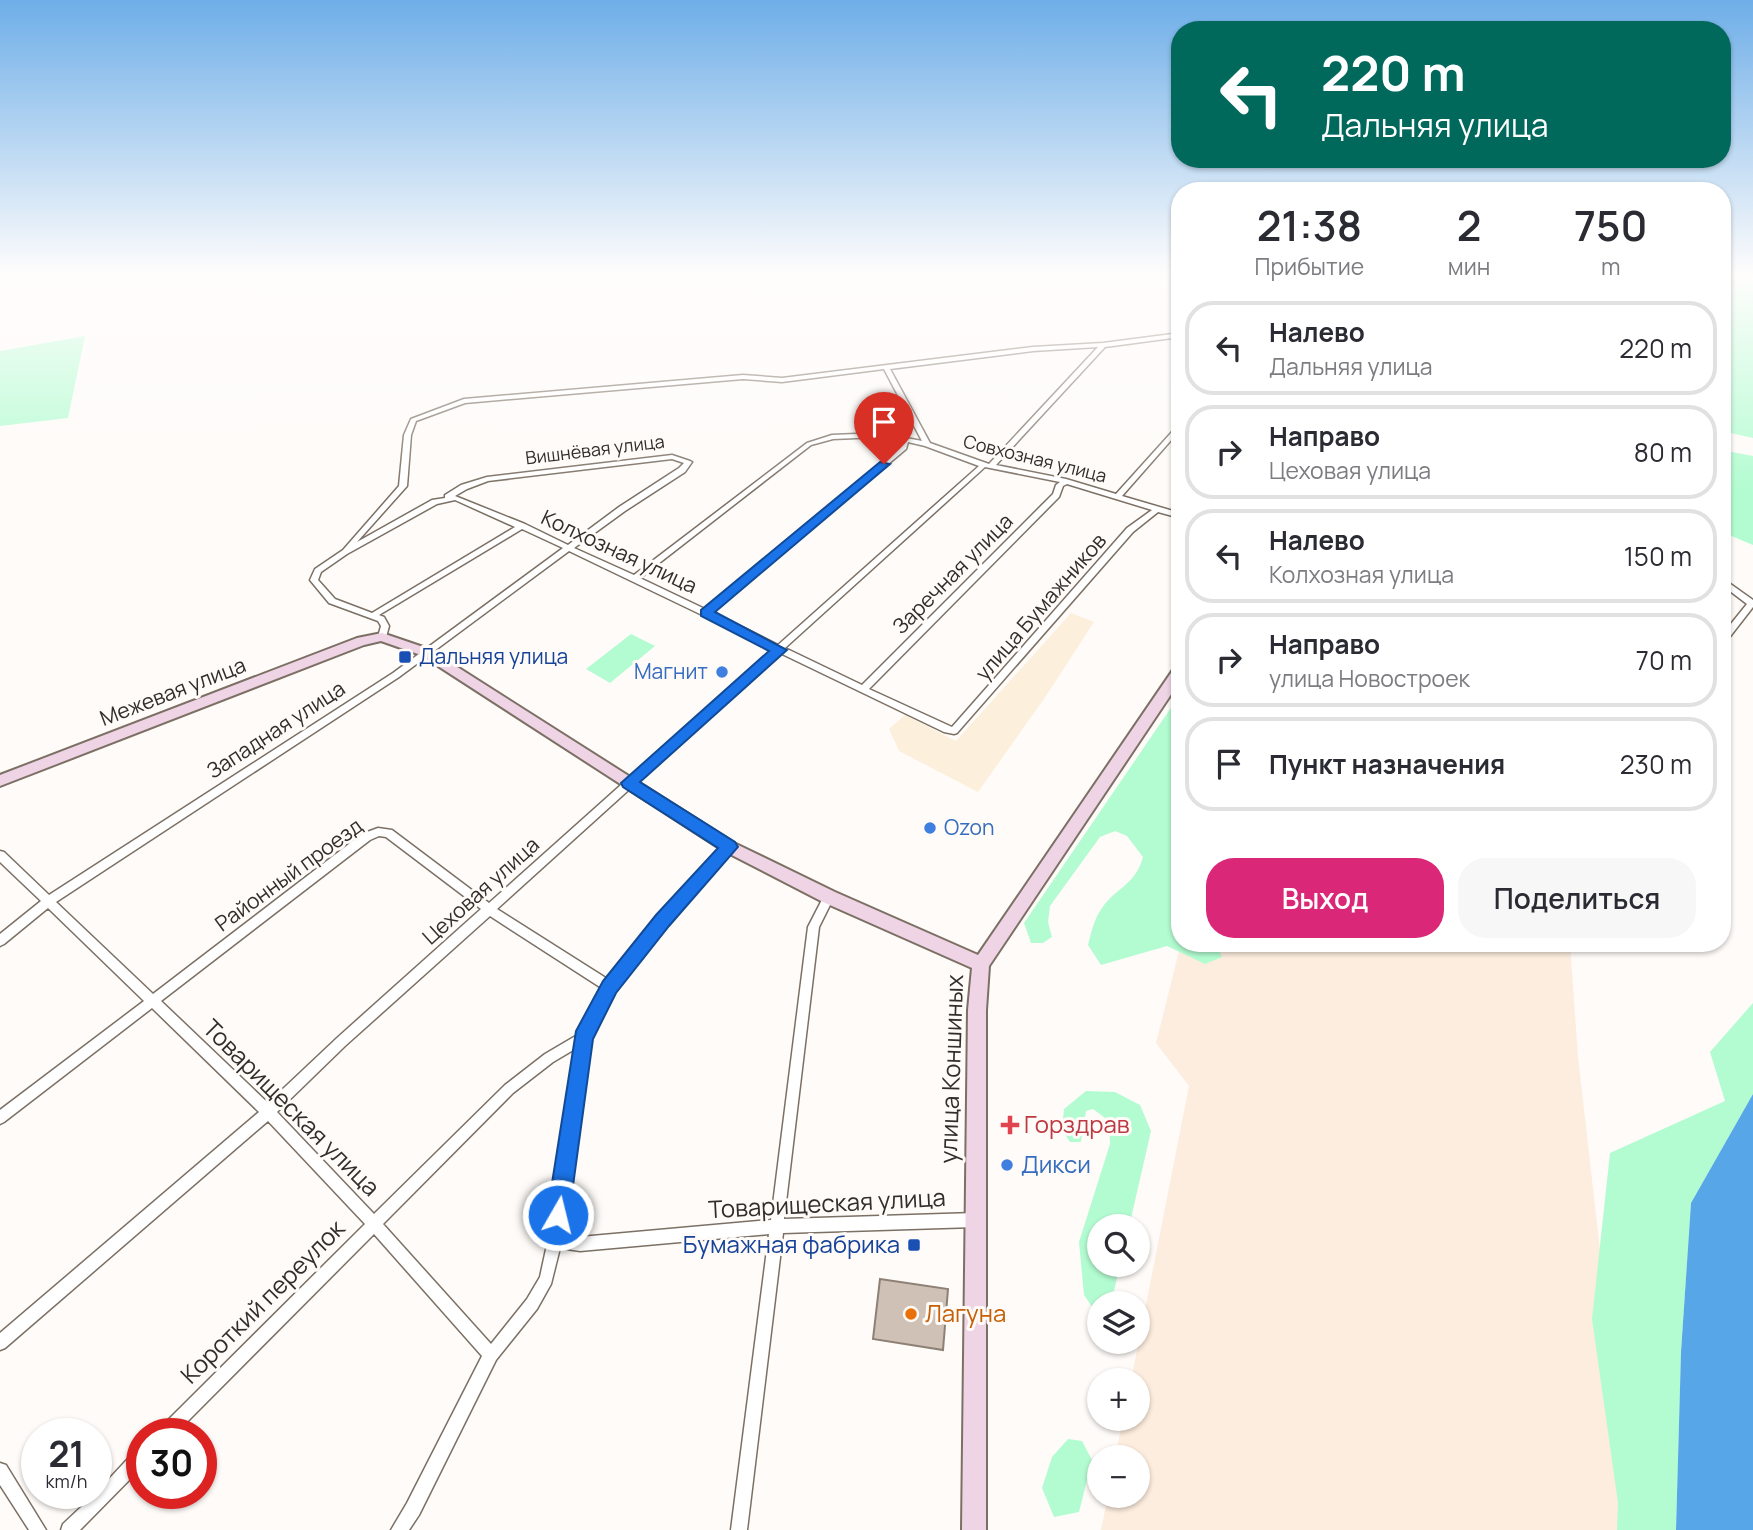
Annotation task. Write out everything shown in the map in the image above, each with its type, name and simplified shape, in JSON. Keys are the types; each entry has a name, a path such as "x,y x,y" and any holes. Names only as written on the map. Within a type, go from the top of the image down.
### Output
{"street":[{"path":"344,552 403,486 407,472 408,428 413,420 447,406 500,397 743,377 782,380 1043,348"},
{"name":"Цеховая улица","path":"0,1343 268,1112 350,1034 629,783 1000,457 1100,348"},
{"path":"887,369 927,444"},
{"name":"Совхозная улица","path":"635,578 809,444 832,437 880,435 905,442 927,444 988,466 1066,481 1171,513"},
{"path":"1118,496 1171,435"},
{"path":"706,613 904,448 905,442"},
{"name":"Вишнёвая улица","path":"452,498 464,487 487,479 672,457 687,460 688,464 681,470 622,509 571,548"},
{"path":"1000,457 1022,472"},
{"name":"Заречная улица","path":"862,690 1056,495 1060,485 1066,481"},
{"path":"452,498 417,511 344,552 318,571 314,580 331,601 381,619 385,626 382,638 425,652 729,847 829,897 981,964"},
{"name":"Колхозная улица","path":"452,498 571,548 862,690 954,731"},
{"name":"улица Бумажников","path":"954,731 1130,530 1157,509"},
{"path":"374,615 522,526"},
{"name":"Западная улица","path":"0,941 48,902 396,675 571,548"},
{"path":"1731,588 1753,604 1731,630"},
{"name":"Межевая улица","path":"0,781 360,641 382,638"},
{"name":"улица Коншиных","path":"974,1530 977,1010 981,964 1171,683"},
{"name":"Районный проезд","path":"0,1118 366,837 378,832 388,834 490,910 610,987"},
{"path":"399,1530 413,1509 491,1355 541,1291 555,1240 583,1038 610,987 663,921 729,847"},
{"name":"Товарищеская улица","path":"0,855 268,1112 373,1223 491,1355"},
{"path":"739,1530 814,927 829,897"},
{"name":"Короткий переулок","path":"180,1418 509,1089 549,1058 583,1038"},
{"name":"Товарищеская улица","path":"555,1240 580,1244 778,1226 975,1220"},
{"path":"0,1471 38,1530"},
{"path":"69,1530 126,1472"}],"shaded area":[{"path":"1071,613 1094,622 978,792 899,751 889,729 905,715 956,741"},
{"path":"1179,952 1571,952 1578,1057 1632,1530 1101,1530 1106,1508 1150,1508 1150,1445 1118,1445 1121,1431 1150,1431 1150,1368 1134,1368 1136,1354 1150,1354 1149,1291 1189,1086 1156,1043"}],"green space":[{"path":"15,348 82,348 68,418 0,426 0,351"},
{"path":"1731,348 1753,348 1753,438 1731,433"},
{"path":"1731,452 1753,456 1753,545 1731,536"},
{"path":"631,634 655,646 610,683 586,669"},
{"path":"1171,708 1171,948 1167,946 1101,965 1088,945 1099,912 1135,874 1143,857 1127,836 1115,831 1100,837 1050,906 1048,922 1052,937 1043,943 1031,943 1024,923"},
{"path":"1180,952 1220,952 1222,957 1205,964"},
{"path":"1753,1003 1753,1094 1691,1203 1681,1352 1676,1530 1617,1530 1618,1503 1592,1319 1610,1153 1725,1101 1710,1052"},
{"path":"1086,1091 1115,1092 1140,1105 1151,1131 1132,1214 1088,1214 1110,1144 1109,1121 1093,1109 1086,1111 1081,1142 1070,1142 1062,1130 1064,1109"},
{"path":"1087,1217 1087,1277 1117,1277 1114,1291 1087,1291 1087,1299 1084,1295 1079,1242"},
{"path":"1068,1439 1082,1441 1087,1450 1087,1480 1079,1512 1054,1517 1042,1488 1052,1457"}],"water":[{"path":"1753,1094 1753,1530 1676,1530 1681,1352 1691,1203"}],"building":[{"name":"Лагуна","path":"880,1279 948,1289 943,1350 873,1339"}],"place":[{"name":"Дальняя улица","path":"405,657"},
{"name":"Магнит","path":"722,672"},
{"name":"Ozon","path":"930,828"},
{"name":"Горздрав","path":"1010,1125"},
{"name":"Дикси","path":"1007,1165"},
{"name":"Бумажная фабрика","path":"914,1245"},
{"name":"Лагуна","path":"911,1314"}],"route":[{"path":"558,1215 583,1038 610,987 663,921 729,847 629,783 779,650 706,613 884,464"}]}
